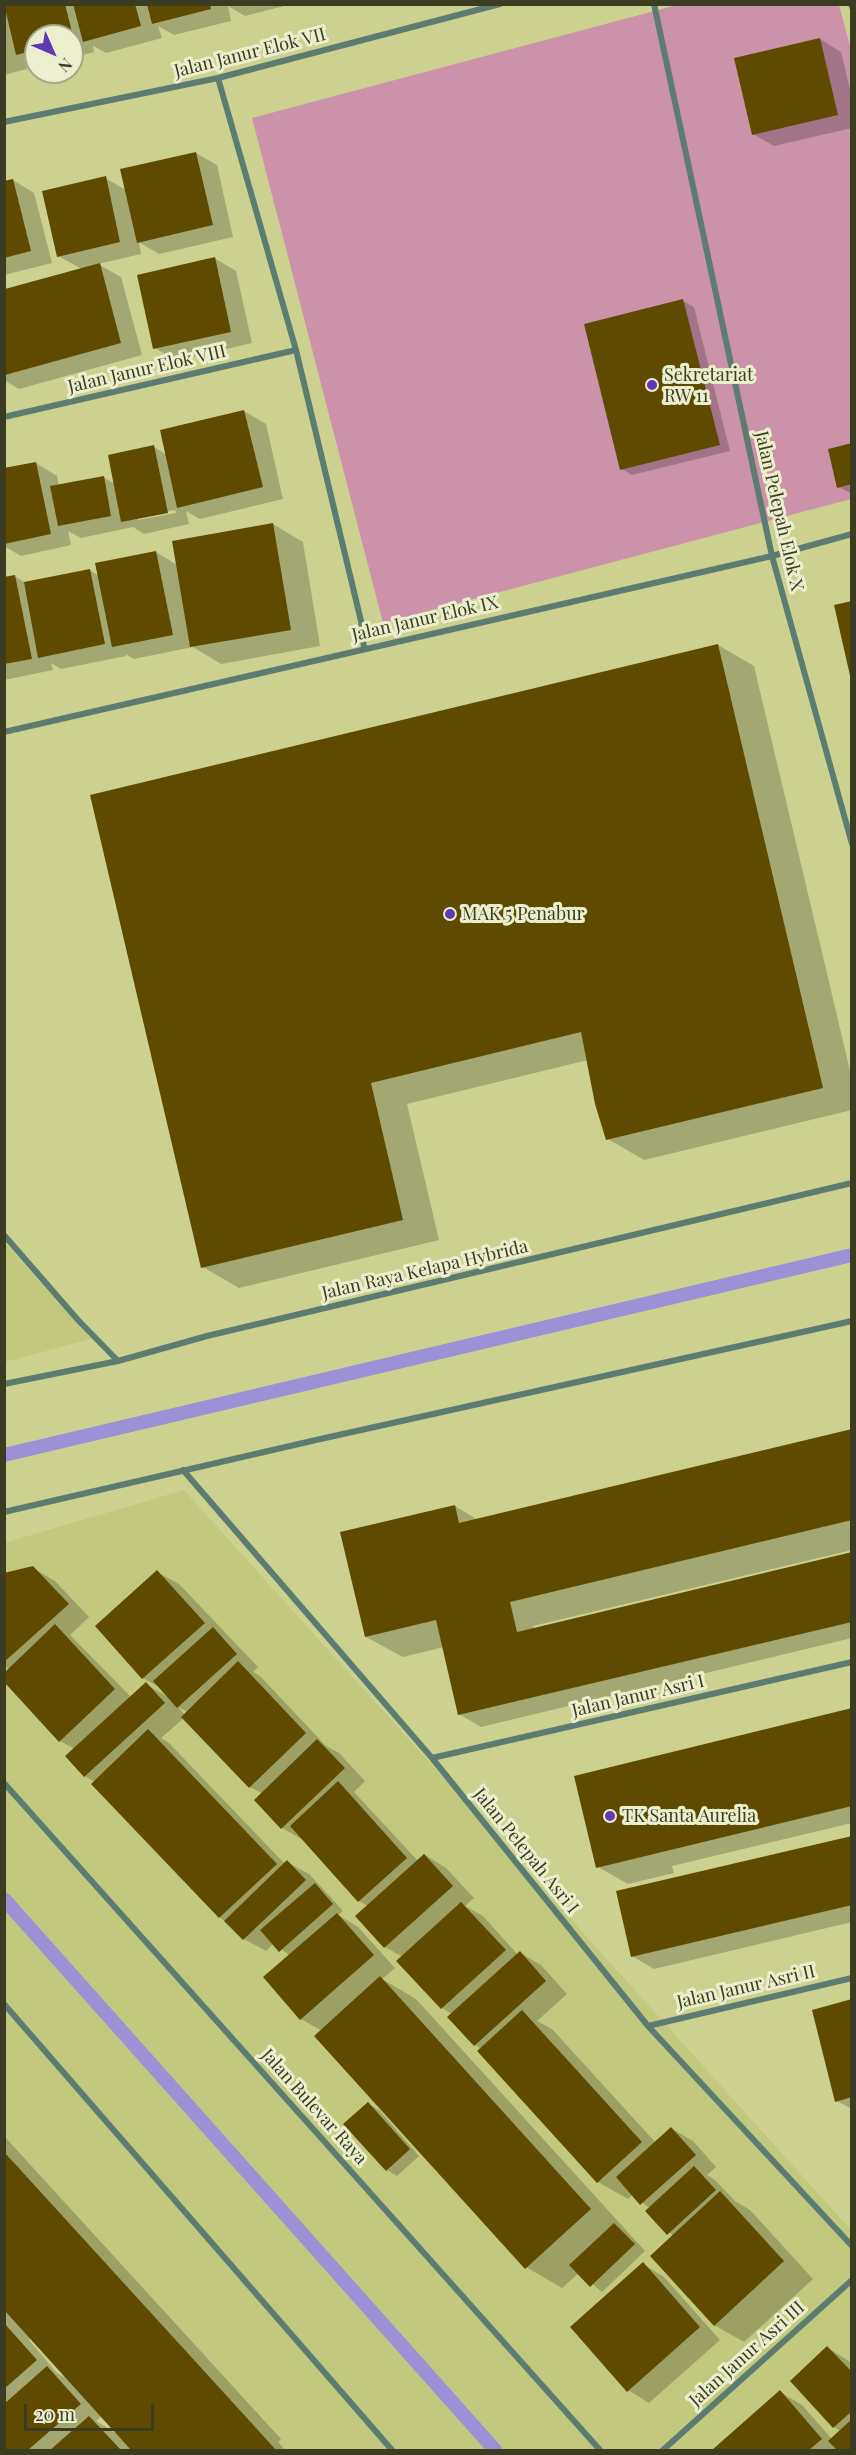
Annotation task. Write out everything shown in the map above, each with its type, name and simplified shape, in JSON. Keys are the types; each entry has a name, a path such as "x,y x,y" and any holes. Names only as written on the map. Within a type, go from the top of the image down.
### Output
{"street":[{"name":"Jalan Janur Elok VII","path":"4,122 218,78 500,4"},
{"name":"Jalan Pelepah Elok X","path":"654,4 772,556 850,830 852,844"},
{"path":"218,78 296,350 361,621 364,648"},
{"name":"Jalan Janur Elok VIII","path":"4,417 296,350"},
{"name":"Jalan Janur Elok IX","path":"4,732 772,556 852,534"},
{"name":"Jalan Raya Kelapa Hybrida","path":"4,1384 118,1361 207,1336 852,1183"},
{"path":"4,1235 78,1320 118,1361"},
{"path":"4,1512 852,1321"},
{"name":"Jalan Pelepah Asri I","path":"183,1470 432,1758 648,2026 852,2246"},
{"name":"Jalan Janur Asri I","path":"432,1758 852,1662"},
{"name":"Jalan Bulevar Raya","path":"4,1783 600,2451"},
{"name":"Jalan Janur Asri II","path":"648,2026 852,1978"},
{"path":"4,2004 392,2451"},
{"name":"Jalan Janur Asri III","path":"663,2451 852,2280"}],"shaded area":[{"path":"677,5 839,5 852,53 851,499 383,623 252,118"},
{"path":"5,1243 91,1339 5,1362"},
{"path":"184,1490 851,2230 851,2450 144,2450 5,2292 4,1543"}],"building":[{"path":"4,4 65,4 70,24 24,24 24,53 16,55"},
{"path":"73,4 135,4 141,26 84,42 84,24 78,24"},
{"path":"147,4 210,4 211,9 152,24"},
{"path":"820,38 838,115 752,135 734,58"},
{"path":"196,152 213,225 137,243 120,169"},
{"path":"106,176 120,242 57,257 42,191"},
{"path":"13,179 31,251 4,258 4,181"},
{"path":"215,257 231,332 153,349 137,275"},
{"path":"100,263 121,343 5,375 5,289"},
{"name":"Sekretariat RW 11","path":"683,299 720,445 620,470 584,324"},
{"path":"244,410 263,487 177,508 160,430"},
{"path":"852,443 852,484 837,488 828,449"},
{"path":"154,445 168,513 121,522 108,455"},
{"path":"36,462 51,534 4,544 4,468"},
{"path":"104,476 111,516 58,526 50,486"},
{"path":"273,523 291,630 190,647 172,541"},
{"path":"156,551 173,635 112,647 95,563"},
{"path":"90,569 105,644 38,658 24,582"},
{"path":"15,575 32,659 4,664 4,577"},
{"path":"852,601 852,680 851,680 834,605"},
{"name":"MAK 5 Penabur","path":"718,644 823,1088 606,1140 595,1104 581,1032 371,1083 403,1220 201,1268 90,795"},
{"path":"852,1429 852,1520 510,1602 517,1632 852,1552 852,1622 458,1715 436,1620 365,1637 340,1532 455,1505 459,1523"},
{"path":"33,1566 69,1604 4,1662 4,1573"},
{"path":"157,1570 205,1623 142,1679 95,1626"},
{"path":"55,1624 115,1689 59,1742 5,1683 5,1672"},
{"path":"213,1627 237,1654 177,1708 153,1681"},
{"path":"238,1661 306,1733 249,1788 181,1717"},
{"path":"146,1682 165,1703 84,1777 65,1756"},
{"path":"852,1708 852,1806 596,1868 574,1776"},
{"path":"148,1729 277,1864 219,1918 91,1784"},
{"path":"317,1739 345,1768 281,1829 254,1800"},
{"path":"338,1781 407,1858 358,1902 290,1826"},
{"path":"852,1836 852,1905 631,1957 616,1891"},
{"path":"424,1854 453,1886 384,1948 355,1916"},
{"path":"287,1860 306,1880 243,1940 224,1921"},
{"path":"315,1883 333,1904 279,1952 260,1930"},
{"path":"461,1902 506,1950 441,2009 396,1961"},
{"path":"337,1913 374,1955 300,2020 263,1977"},
{"path":"520,1951 546,1981 474,2046 447,2017"},
{"path":"380,1976 591,2209 525,2269 314,2036"},
{"path":"852,1999 852,2097 835,2102 812,2010"},
{"path":"522,2010 642,2142 597,2183 477,2051"},
{"path":"368,2102 410,2149 386,2171 343,2124"},
{"path":"671,2127 696,2155 640,2205 616,2177"},
{"path":"5,2153 276,2450 131,2450 5,2311"},
{"path":"694,2166 716,2190 667,2235 645,2211"},
{"path":"720,2191 784,2261 714,2326 650,2256"},
{"path":"614,2223 635,2244 590,2287 569,2265"},
{"path":"643,2262 700,2327 627,2392 570,2327"},
{"path":"4,2323 37,2360 4,2389"},
{"path":"827,2346 852,2372 852,2411 833,2428 790,2381"},
{"path":"47,2366 81,2404 28,2450 4,2450 4,2404"},
{"path":"780,2390 822,2439 809,2450 712,2450"},
{"path":"89,2416 121,2450 50,2450"},
{"path":"852,2419 852,2450 837,2450 828,2441"}],"waterway":[{"path":"4,1455 852,1255"},
{"path":"4,1899 495,2450"}],"place":[{"name":"Sekretariat RW 11","path":"652,385"},
{"name":"MAK 5 Penabur","path":"450,914"},
{"name":"TK Santa Aurelia","path":"610,1816"}]}
